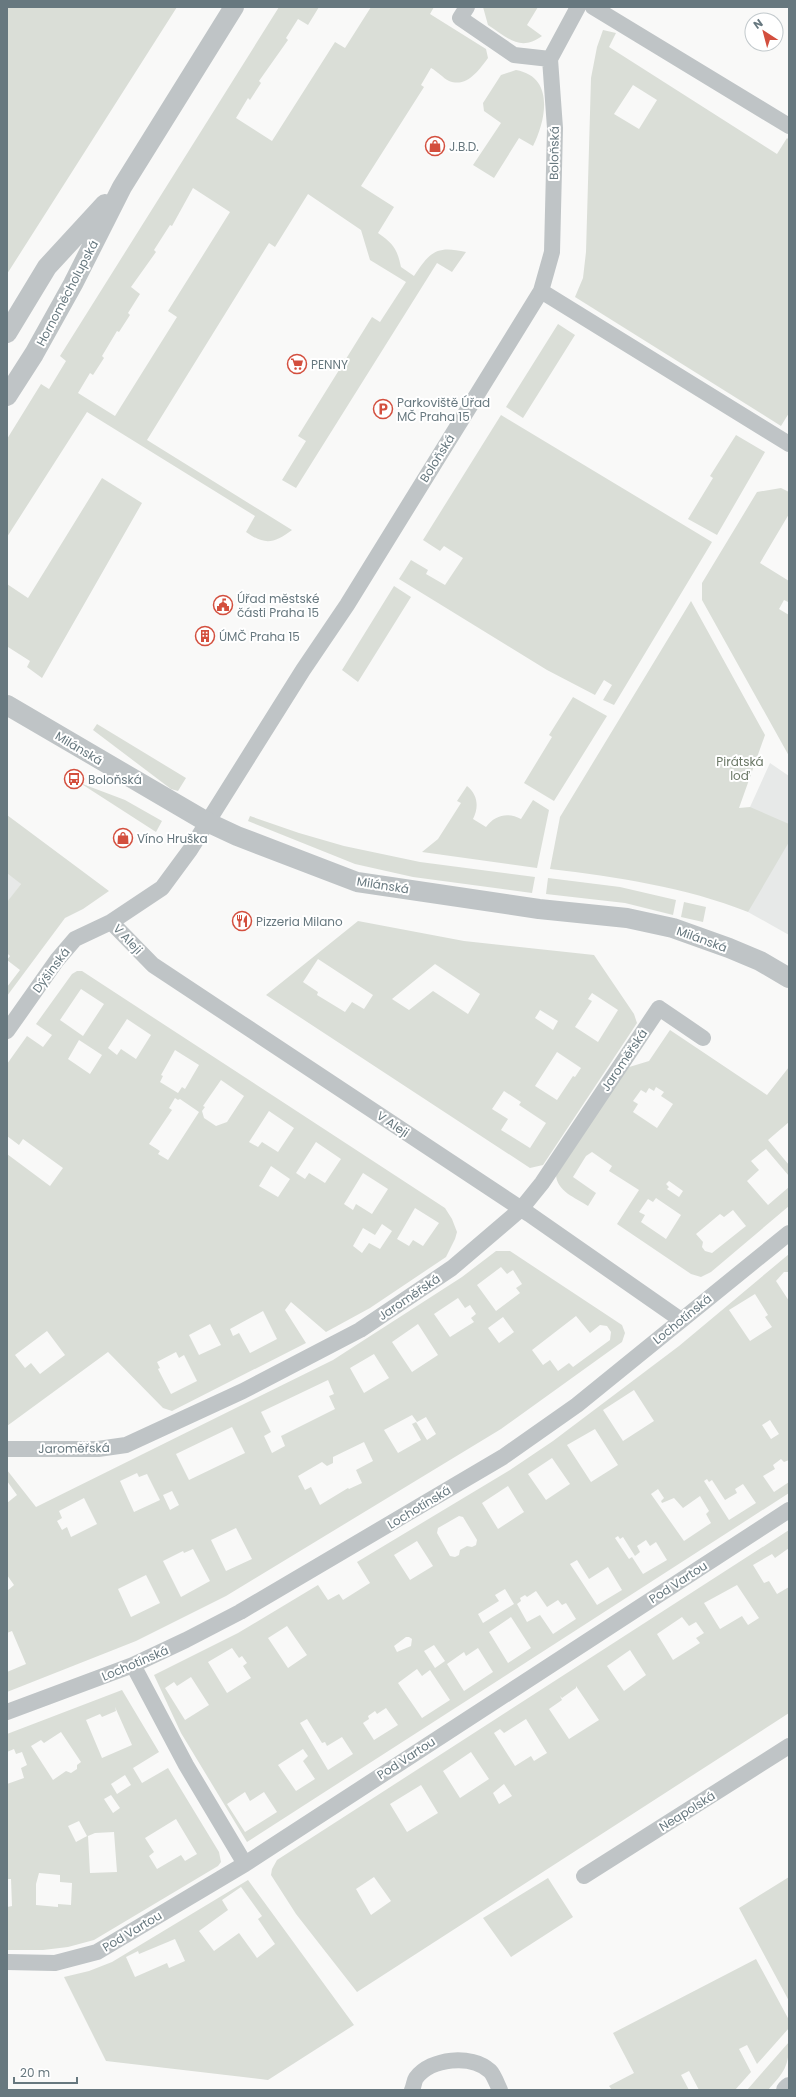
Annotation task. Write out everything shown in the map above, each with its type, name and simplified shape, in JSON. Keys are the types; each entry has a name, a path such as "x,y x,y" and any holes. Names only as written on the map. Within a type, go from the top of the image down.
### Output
{"street":[{"name":"Hornoměcholupská","path":"7,396 34,354 122,187 234,7"},
{"path":"467,7 460,18 514,55 550,59 578,7"},
{"path":"593,7 789,126"},
{"name":"Boloňská","path":"207,822 303,670 347,605 541,291 552,252 555,128 550,59"},
{"name":"Hornoměcholupská","path":"7,333 47,267 122,187"},
{"path":"541,291 789,444"},
{"name":"Milánská","path":"7,705 207,822 236,836 357,882 539,908 634,919 673,928 729,948 760,961 789,978"},
{"name":"Dýšinská","path":"7,1030 57,960 75,939 111,922 162,888 190,850 207,822"},
{"name":"V Aleji","path":"111,922 152,965 521,1209 681,1320"},
{"name":"Jaroměřská","path":"7,1449 98,1449 126,1445 243,1391 360,1330 452,1268 521,1209 542,1182 659,1008 703,1038"},
{"name":"Lochotínská","path":"7,1712 133,1665 240,1612 503,1457 577,1405 789,1233"},
{"name":"Pod Vartou","path":"7,1962 56,1963 97,1952 245,1864 789,1510"},
{"path":"133,1665 186,1765 245,1864"},
{"name":"Neapolská","path":"584,1876 789,1746"},
{"path":"412,2090 416,2079 426,2070 441,2062 470,2061 490,2071 500,2090"},
{"path":"786,2090 789,2087"}],"shaded area":[{"path":"770,763 789,776 789,935 748,912 750,807"},
{"path":"7,868 21,884 7,903"}],"green space":[{"path":"7,7 177,7 7,274"},
{"path":"279,7 319,7 308,25 298,19 286,38 288,40 259,81 261,83 250,100 248,98 236,118 272,141 335,42 345,48 371,7 434,7 430,14 486,49 488,58 481,68 467,80 455,83 449,81 431,68 421,85 424,87 361,186 394,207 378,233 388,240 394,247 401,267 414,276 425,261 435,252 447,249 466,252 452,272 437,263 296,488 282,480 306,441 298,436 372,317 380,322 406,282 370,260 361,230 308,194 275,247 269,243 147,440 292,530 286,535 269,541 264,541 252,536 246,532 255,516 87,412 7,537 7,439 41,384 49,389 66,361 60,356","holes":["193,188 230,212 168,311 177,317 115,416 78,393 90,373 93,375 104,358 102,356 117,331 119,332 130,315 128,313 140,294 131,287 156,252 154,250 170,225 172,226"]},
{"path":"483,7 538,7 527,25 542,36 527,43 514,41 488,25"},
{"path":"603,30 616,33 609,47 777,154 787,138 789,140 789,413 781,426 575,297 583,278 586,252 591,78 597,47","holes":["633,85 657,100 639,129 614,114"]},
{"path":"516,70 528,74 537,81 542,90 544,112 538,136 533,146 519,138 494,178 473,165 501,123 484,111 483,103 501,75"},
{"path":"558,324 575,335 523,418 506,407"},
{"path":"501,415 712,542 614,705 603,700 612,685 604,680 595,695 547,670 399,579 411,560 428,570 426,574 445,585 463,558 444,546 440,551 423,540"},
{"path":"736,435 765,452 717,535 688,519 713,478 710,476"},
{"path":"102,478 142,503 42,678 27,667 30,661 8,647 7,648 7,584 28,598"},
{"path":"781,488 789,492 789,514 760,563 789,581 789,600 788,602 784,600 779,609 789,615 789,756 702,600 702,583 757,492"},
{"path":"394,586 411,597 358,682 342,670"},
{"name":"Pirátská loď","path":"691,601 765,735 739,808 750,807 789,824 789,842 748,912 700,896 650,884 550,869 560,817"},
{"path":"573,697 607,716 554,801 524,783 552,737 549,735"},
{"path":"97,724 186,778 178,791 171,789 93,730"},
{"path":"80,783 125,800 162,821 156,832"},
{"path":"467,786 475,797 477,806 473,819 486,827 493,820 502,816 507,815 521,819 533,800 549,810 537,868 422,852 438,839 461,803 457,801"},
{"path":"7,815 109,891 83,909 65,918 7,996 7,987 20,970 7,960 10,956 7,953 7,902 21,884 7,873"},
{"path":"250,816 299,833 344,846 420,862 535,877 532,893 413,877 355,864 248,821"},
{"path":"548,878 620,887 676,900 673,915 625,903 546,894"},
{"path":"684,902 706,907 703,922 681,917"},
{"path":"358,921 464,941 594,955 634,1014 637,1023 543,1165 530,1168 266,995","holes":["318,959 373,995 364,1009 352,1002 345,1012 317,995 318,992 303,982","435,964 480,994 468,1014 433,991 409,1010 392,999","592,993 618,1010 598,1042 575,1027 592,1001 588,999","540,1010 558,1021 553,1030 535,1018","557,1052 581,1068 575,1077 573,1076 557,1100 535,1086","504,1091 521,1102 519,1105 546,1123 530,1148 501,1130 508,1119 492,1109"]},
{"path":"77,971 82,971 445,1208 452,1219 457,1232 446,1257 370,1308 326,1332 291,1302 285,1310 306,1343 172,1411 163,1408 108,1352 7,1426 7,1154 50,1186 63,1168 23,1139 19,1145 7,1136 7,1064 27,1036 43,1047 52,1035 36,1024 72,974","holes":["81,989 104,1004 83,1036 60,1020","127,1019 151,1035 136,1059 121,1049 117,1055 108,1048","79,1040 102,1055 90,1074 68,1059","175,1050 199,1065 185,1089 182,1087 178,1093 160,1082 163,1076 161,1075","221,1080 244,1096 227,1122 216,1126 204,1118 202,1111 205,1107 203,1106","175,1098 178,1100 180,1099 199,1112 168,1160 158,1154 160,1151 149,1144 172,1110 169,1108","269,1111 294,1128 278,1152 262,1142 258,1147 249,1142","316,1142 341,1159 325,1183 309,1173 305,1179 296,1173","271,1166 290,1179 278,1197 259,1186","363,1173 388,1189 372,1214 356,1204 353,1210 344,1204","415,1208 439,1223 423,1246 413,1240 409,1246 397,1239","382,1224 392,1231 380,1249 369,1243 362,1253 353,1246 363,1228 375,1235","263,1311 277,1339 250,1353 239,1333 233,1336 230,1329","210,1324 221,1345 199,1355 189,1335","47,1331 65,1355 40,1374 31,1363 25,1368 15,1355","176,1352 179,1358 184,1355 197,1381 171,1394 158,1369 160,1368 157,1362"]},
{"path":"670,1030 767,1095 789,1067 789,1122 768,1140 789,1165 789,1176 766,1149 751,1161 759,1170 747,1181 768,1205 789,1187 789,1206 711,1272 701,1277 691,1274 617,1224 639,1190 609,1171 612,1166 592,1152 586,1156 573,1177 596,1193 588,1206 563,1189 557,1180 556,1174 626,1068 649,1061","holes":["656,1087 664,1092 661,1096 673,1104 657,1128 633,1112 638,1104 633,1101 641,1090 646,1093 649,1088 654,1091","669,1181 683,1191 679,1197 667,1189 669,1187 666,1184","656,1198 681,1215 666,1239 641,1222 645,1215 639,1212 648,1199 653,1202","733,1210 746,1226 712,1253 705,1251 702,1247 703,1242 696,1234 720,1214 724,1217"]},
{"path":"496,1251 510,1251 622,1325 625,1333 622,1342 501,1429 226,1596 136,1641 7,1692 7,1672 26,1664 12,1631 7,1633 7,1591 14,1585 7,1575 7,1503 17,1495 7,1481 7,1470 36,1507 333,1360 462,1277","holes":["501,1267 507,1274 513,1270 522,1284 516,1288 520,1293 496,1311 477,1285","458,1298 465,1308 470,1305 476,1314 471,1318 474,1322 450,1337 434,1314","576,1316 590,1333 600,1325 607,1326 611,1332 610,1340 573,1367 569,1363 558,1371 550,1360 543,1365 532,1350","503,1317 514,1332 499,1343 488,1328","418,1324 438,1355 412,1372 392,1342","374,1354 389,1378 364,1393 350,1368","328,1380 334,1394 329,1396 335,1409 281,1436 285,1446 272,1453 264,1436 271,1432 261,1412","412,1415 417,1422 426,1417 436,1434 427,1440 416,1422 412,1424 421,1440 398,1453 384,1430","232,1427 245,1453 189,1480 176,1454","364,1442 373,1461 356,1470 362,1483 349,1489 348,1488 320,1505 311,1487 305,1490 298,1476 322,1462 327,1466 333,1463 333,1457","137,1473 139,1477 147,1474 160,1500 134,1512 120,1481","172,1491 179,1505 170,1510 163,1495","84,1498 97,1524 71,1537 67,1527 62,1530 57,1521 62,1518 59,1511","236,1528 252,1559 226,1571 211,1540","193,1549 210,1581 181,1597 163,1561 183,1551 184,1553","146,1575 160,1603 131,1617 118,1589"]},
{"path":"789,1254 789,1272 784,1272 776,1281 789,1301 789,1460 784,1462 781,1459 773,1465 775,1469 763,1476 774,1492 789,1482 789,1493 247,1842 181,1733 154,1675 238,1633 318,1585 328,1600 339,1594 343,1600 370,1583 357,1562 510,1470 553,1441 679,1346","holes":["755,1294 768,1315 765,1317 772,1327 750,1341 729,1310","634,1390 654,1421 623,1441 603,1410","770,1420 779,1434 771,1439 762,1425","595,1429 618,1465 591,1482 567,1445","552,1458 570,1484 546,1500 528,1474","707,1479 709,1482 712,1480 725,1500 737,1493 735,1489 743,1484 756,1503 729,1520 704,1481","508,1486 524,1512 498,1529 482,1503","658,1489 664,1498 661,1501 662,1503 674,1498 683,1508 700,1496 709,1511 706,1514 711,1523 684,1541 651,1494","459,1516 463,1517 477,1540 476,1545 472,1547 467,1546 460,1550 459,1555 455,1557 450,1556 437,1533 438,1528","618,1536 620,1539 623,1537 635,1556 640,1552 637,1546 646,1540 650,1546 656,1542 667,1560 643,1574 632,1557 629,1559 615,1538","417,1541 433,1566 410,1580 394,1555","577,1560 589,1579 608,1567 622,1590 597,1605 570,1564","505,1589 514,1604 483,1623 478,1614 499,1601 495,1595","536,1591 547,1607 558,1600 562,1605 566,1603 576,1619 553,1634 540,1615 527,1622 517,1604 521,1601 520,1598 525,1595 527,1597","511,1617 531,1648 508,1663 489,1632","287,1626 307,1655 288,1668 268,1638","406,1637 412,1639 411,1646 397,1652 394,1646","434,1645 445,1661 435,1668 424,1651","232,1648 239,1658 242,1656 247,1663 243,1666 251,1678 227,1693 208,1662","478,1648 493,1672 464,1691 447,1664 464,1652 466,1656","417,1669 422,1676 430,1670 450,1700 422,1718 398,1683","191,1677 209,1705 185,1720 165,1688 174,1682 177,1686","386,1708 398,1725 374,1740 363,1723 369,1719 368,1716 375,1711 377,1714","307,1719 322,1743 325,1742 327,1746 342,1737 353,1754 328,1770 300,1723","303,1749 308,1756 303,1761 315,1779 296,1791 278,1765","245,1792 250,1801 264,1792 277,1812 245,1832 227,1804"]},
{"path":"789,1530 789,1548 775,1558 772,1554 753,1565 764,1583 769,1581 777,1594 789,1587 789,1713 357,1992 296,1914 271,1875 272,1869 277,1860","holes":["737,1585 759,1618 748,1625 742,1616 720,1629 704,1603","682,1617 689,1626 696,1622 704,1633 696,1638 700,1643 673,1660 657,1634","630,1650 646,1675 624,1691 607,1666","576,1686 599,1720 569,1739 549,1709 562,1700 560,1696 562,1698 576,1688","526,1719 547,1753 534,1761 531,1756 515,1766 494,1733 500,1729 504,1733","471,1752 489,1779 460,1798 443,1771","504,1784 512,1796 499,1804 493,1793","421,1785 438,1813 407,1832 390,1804","374,1877 391,1901 371,1915 356,1889"]},
{"path":"122,1690 159,1752 133,1768 142,1783 168,1768 219,1852 221,1862 218,1866 94,1940 68,1947 43,1950 7,1950 7,1907 12,1906 11,1879 7,1879 7,1784 24,1778 21,1768 27,1765 22,1752 16,1754 14,1749 7,1752 7,1734","holes":["115,1707 132,1745 102,1758 86,1720 100,1714 102,1717 116,1711","61,1732 81,1762 77,1765 77,1769 71,1773 66,1771 53,1780 31,1746 41,1740 44,1743","125,1775 131,1785 117,1794 111,1784","111,1795 120,1808 113,1813 104,1799","176,1819 197,1854 185,1861 181,1855 157,1869 149,1856 154,1852 145,1838","79,1821 87,1836 76,1842 68,1826","114,1832 117,1872 90,1873 88,1836 95,1833","39,1873 60,1875 60,1882 72,1883 71,1905 58,1904 58,1907 36,1905 36,1884"]},
{"path":"789,1877 789,2001 739,1908"},
{"path":"548,1878 573,1917 511,1957 483,1918"},
{"path":"248,1880 354,2025 268,2080 106,2061 64,1977 89,1971 112,1962","holes":["241,1887 262,1916 258,1919 275,1944 257,1958 239,1933 214,1951 199,1931 228,1910 222,1900","175,1939 185,1961 169,1968 167,1963 135,1977 126,1957 138,1951 139,1954"]},
{"path":"756,1959 789,2020 789,2028 757,2064 747,2045 739,2049 751,2072 735,2090 699,2090 689,2071 681,2075 689,2090 612,2090 609,2086 634,2073 613,2033"},
{"path":"789,2042 787,2063 782,2073 768,2090 747,2090"}],"place":[{"name":"J.B.D.","path":"435,146"},
{"name":"PENNY","path":"297,364"},
{"name":"Parkoviště Úřad MČ Praha 15","path":"383,409"},
{"name":"Úřad městské části Praha 15","path":"223,605"},
{"name":"ÚMČ Praha 15","path":"205,636"},
{"name":"Boloňská","path":"74,779"},
{"name":"Víno Hruška","path":"123,838"},
{"name":"Pizzeria Milano","path":"242,921"}]}
